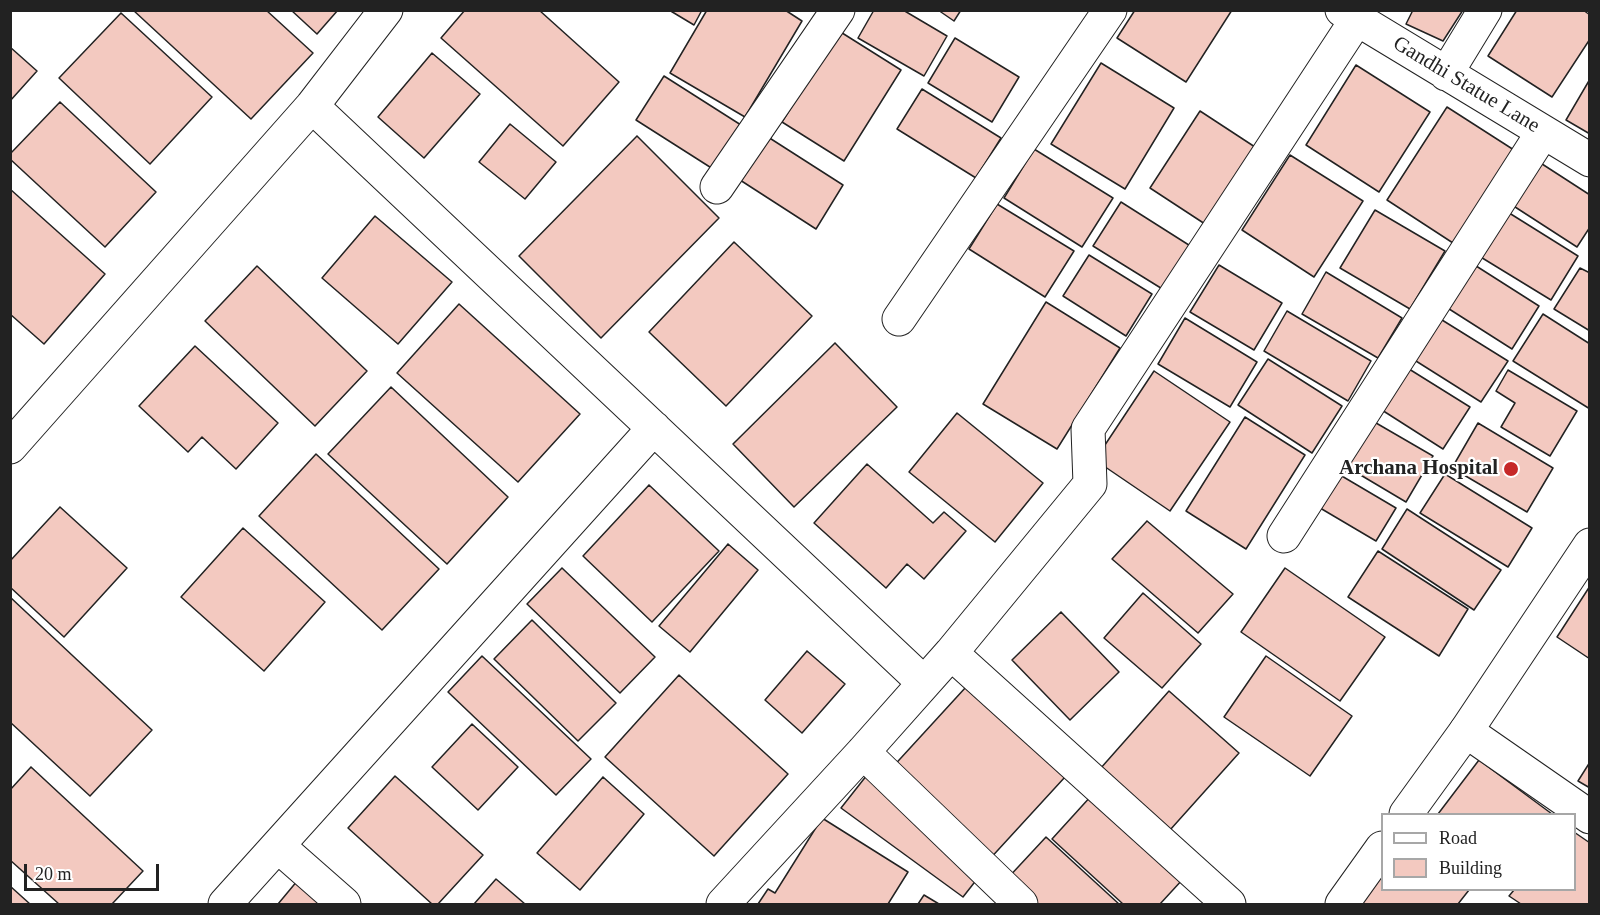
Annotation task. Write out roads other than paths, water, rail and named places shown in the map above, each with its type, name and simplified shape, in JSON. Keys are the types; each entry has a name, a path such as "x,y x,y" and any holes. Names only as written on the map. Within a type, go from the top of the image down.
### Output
{"street":[{"path":"10,447 312,106 386,10"},
{"path":"717,187 838,10"},
{"path":"899,318 1110,10"},
{"path":"1446,74 1485,10"},
{"path":"723,904 951,653 1090,484 1088,429 1350,15"},
{"name":"Gandhi Statue Lane","path":"1350,15 1590,160"},
{"path":"312,106 924,683"},
{"path":"1284,536 1543,132"},
{"path":"225,904 654,428"},
{"path":"1407,813 1466,731 1590,545"},
{"path":"951,653 1229,904"},
{"path":"1466,731 1590,817"},
{"path":"863,752 1021,904"},
{"path":"278,846 344,904"},
{"path":"1342,904 1381,851"}],"place":[{"name":"Archana Hospital","path":"1511,469"}]}
